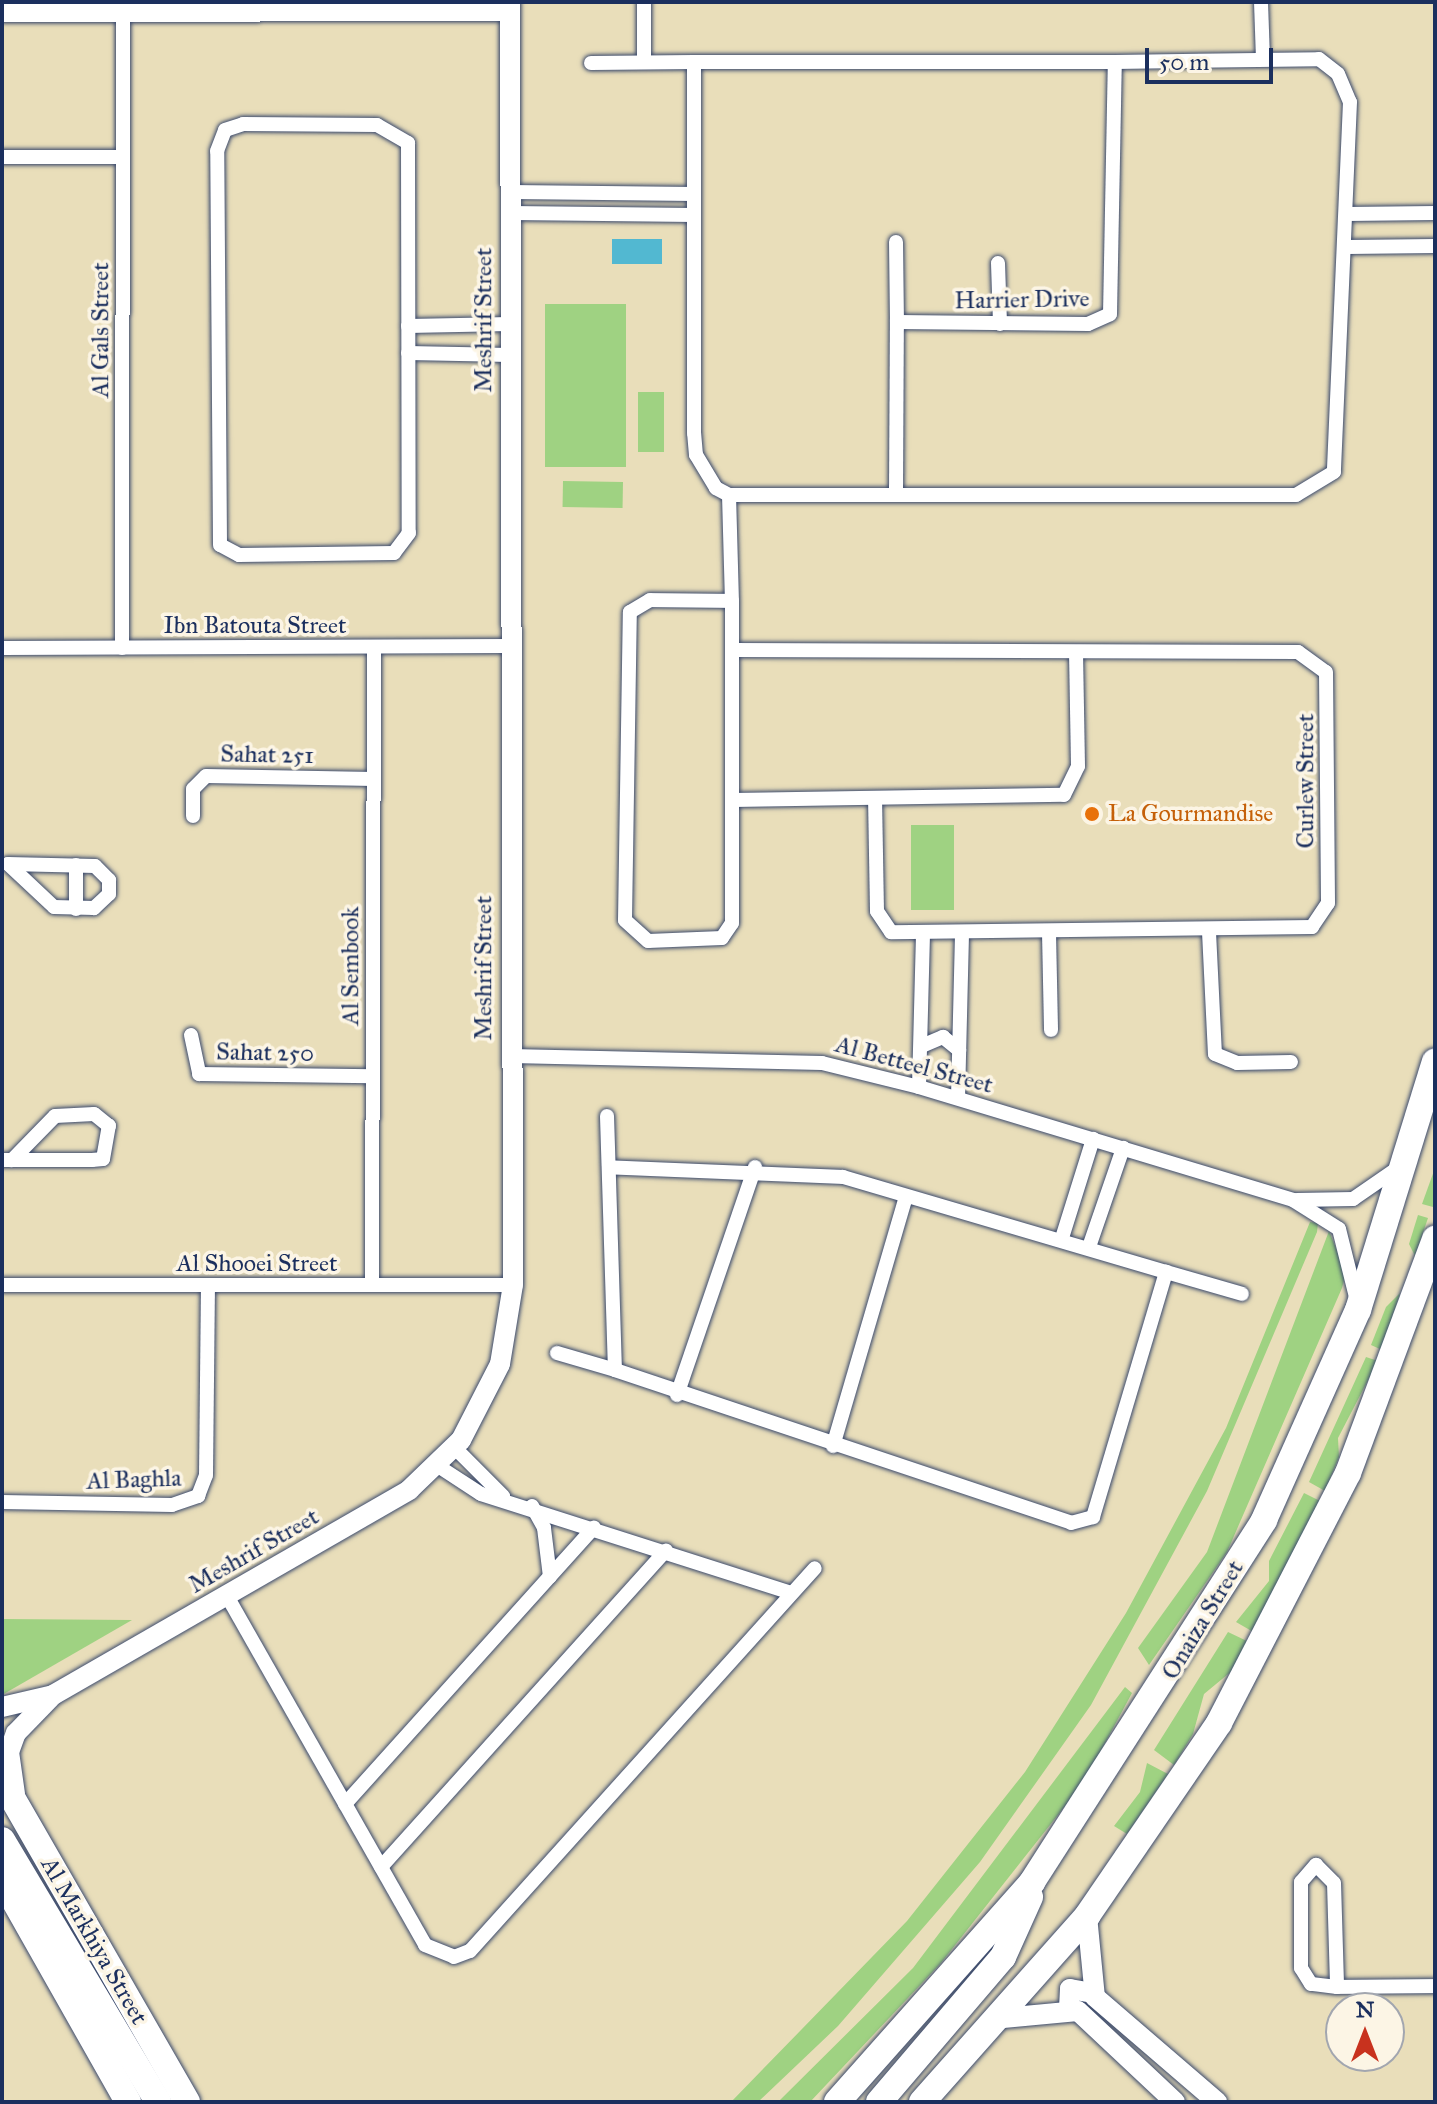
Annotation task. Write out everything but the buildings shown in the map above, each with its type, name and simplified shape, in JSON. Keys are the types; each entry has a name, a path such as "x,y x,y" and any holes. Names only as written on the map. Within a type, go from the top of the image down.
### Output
{"highway":[{"name":"Onaiza Street","path":"837,2102 1032,1882 1264,1520 1358,1310 1435,1062"},
{"path":"922,2102 1003,2018 1087,1916 1219,1723 1315,1546 1435,1239"},
{"name":"Al Markhiya Street","path":"2,1780 187,2102"},
{"path":"2,1840 158,2102"},
{"name":"Al Markhiya Street","path":"2,1879 128,2102"},
{"path":"879,2102 1003,1957 1025,1917 1032,1882"}],"street":[{"path":"644,2 644,62"},
{"path":"1261,2 1263,59"},
{"path":"2,12 510,6"},
{"name":"Meshrif Street","path":"18,1806 9,1752 16,1733 53,1695 387,1505 438,1466 455,1448 500,1364 513,1285 508,646 510,6"},
{"name":"Al Gals Street","path":"122,648 123,11"},
{"path":"591,63 644,62 694,62 1115,62 1319,59 1345,83 1347,247 1339,460 1312,491 729,495 716,488 696,455 694,62"},
{"name":"Harrier Drive","path":"897,322 1088,324 1110,314 1115,62"},
{"path":"377,125 402,133 410,157 408,326 409,533 401,549 239,555 222,549 217,151 225,130 377,125"},
{"path":"2,157 123,157"},
{"path":"511,192 694,194"},
{"path":"511,213 694,215"},
{"path":"1347,214 1435,213"},
{"path":"896,242 896,492"},
{"path":"1347,247 1435,246"},
{"path":"998,263 1000,324"},
{"path":"408,326 510,324"},
{"path":"408,353 510,355"},
{"path":"729,495 732,601 733,800 728,933 708,941 635,936 625,920 630,612 650,600 732,601"},
{"name":"Ibn Batouta Street","path":"2,648 508,646"},
{"name":"Al Sembook","path":"372,1285 374,647"},
{"name":"Curlew Street","path":"732,650 1298,652 1326,672 1326,914 1301,929 923,935 891,932 881,923 875,799"},
{"path":"733,800 1064,795 1078,766 1076,652"},
{"name":"Sahat 251","path":"193,816 193,789 206,776 374,779"},
{"path":"5,864 95,866 110,885 104,901 76,909 47,902 5,864"},
{"path":"76,865 76,909"},
{"path":"1209,932 1215,1054 1237,1063 1291,1062"},
{"path":"1049,933 1051,1030"},
{"path":"958,1098 962,934"},
{"path":"919,1087 924,1045 923,935"},
{"name":"Sahat 250","path":"191,1035 199,1074 373,1076"},
{"path":"924,1045 943,1037 959,1050"},
{"name":"Al Betteel Street","path":"511,1056 822,1063 958,1098 1293,1200 1339,1229 1358,1310"},
{"path":"94,1114 109,1126 103,1159 7,1160 55,1116 94,1114"},
{"path":"607,1116 615,1370"},
{"path":"1062,1238 1093,1139"},
{"path":"1089,1247 1123,1148"},
{"name":"Al Betteel Street","path":"1293,1200 1353,1199 1405,1162"},
{"path":"609,1167 755,1167 843,1177 1062,1238 1242,1294"},
{"path":"677,1395 755,1167"},
{"path":"833,1446 906,1197"},
{"path":"557,1353 615,1370 677,1395 833,1446 1086,1523 1099,1507 1166,1272"},
{"name":"Al Shooei Street","path":"2,1285 513,1285"},
{"name":"Al Baghla","path":"2,1502 172,1505 198,1496 206,1475 208,1286"},
{"path":"455,1448 503,1496"},
{"path":"438,1466 475,1491 503,1496 789,1592"},
{"path":"532,1506 544,1528 550,1577"},
{"path":"345,1804 594,1527"},
{"path":"381,1867 666,1551"},
{"path":"227,1596 425,1945 454,1957 470,1951 789,1592 815,1568"},
{"name":"Meshrif Street","path":"2,1707 53,1695"},
{"path":"1337,1987 1334,1883 1316,1865 1301,1882 1301,1968 1311,1984 1337,1987 1435,1986"},
{"path":"1087,1916 1093,1993"},
{"path":"1069,2008 1070,1989 1093,1993 1217,2102"},
{"path":"1003,2018 1069,2008"},
{"path":"1069,2008 1175,2102"}],"green space":[{"path":"545,304 626,304 626,467 545,467"},
{"path":"638,392 664,392 664,452 638,452"},
{"path":"563,481 623,482 623,508 563,507"},
{"path":"911,825 954,825 954,910 911,910"},
{"path":"1435,1168 1435,1200 1433,1207 1422,1204"},
{"path":"1418,1215 1428,1218 1415,1256 1409,1244"},
{"path":"1310,1222 1318,1223 1317,1232 1207,1491 1091,1705 980,1862 838,2026 758,2102 731,2102 907,1921 1025,1772 1126,1613 1226,1428"},
{"path":"1329,1231 1346,1273 1342,1288 1227,1552 1149,1665 1138,1648 1207,1552"},
{"path":"1400,1293 1382,1350 1371,1345 1386,1307"},
{"path":"1366,1357 1378,1361 1338,1438 1339,1457 1325,1491 1309,1482"},
{"path":"1304,1493 1320,1501 1255,1633 1236,1622 1269,1581 1269,1561"},
{"path":"2,1619 132,1620 2,1695"},
{"path":"1228,1632 1249,1642 1233,1670 1204,1694 1193,1734 1174,1765 1154,1750"},
{"path":"1125,1687 1132,1693 1084,1782 941,1963 810,2102 778,2102 913,1968"},
{"path":"1147,1763 1168,1774 1127,1834 1114,1826 1140,1792"}],"water":[{"path":"612,239 662,239 662,264 612,264"}],"place":[{"name":"La Gourmandise","path":"1092,814"}]}
